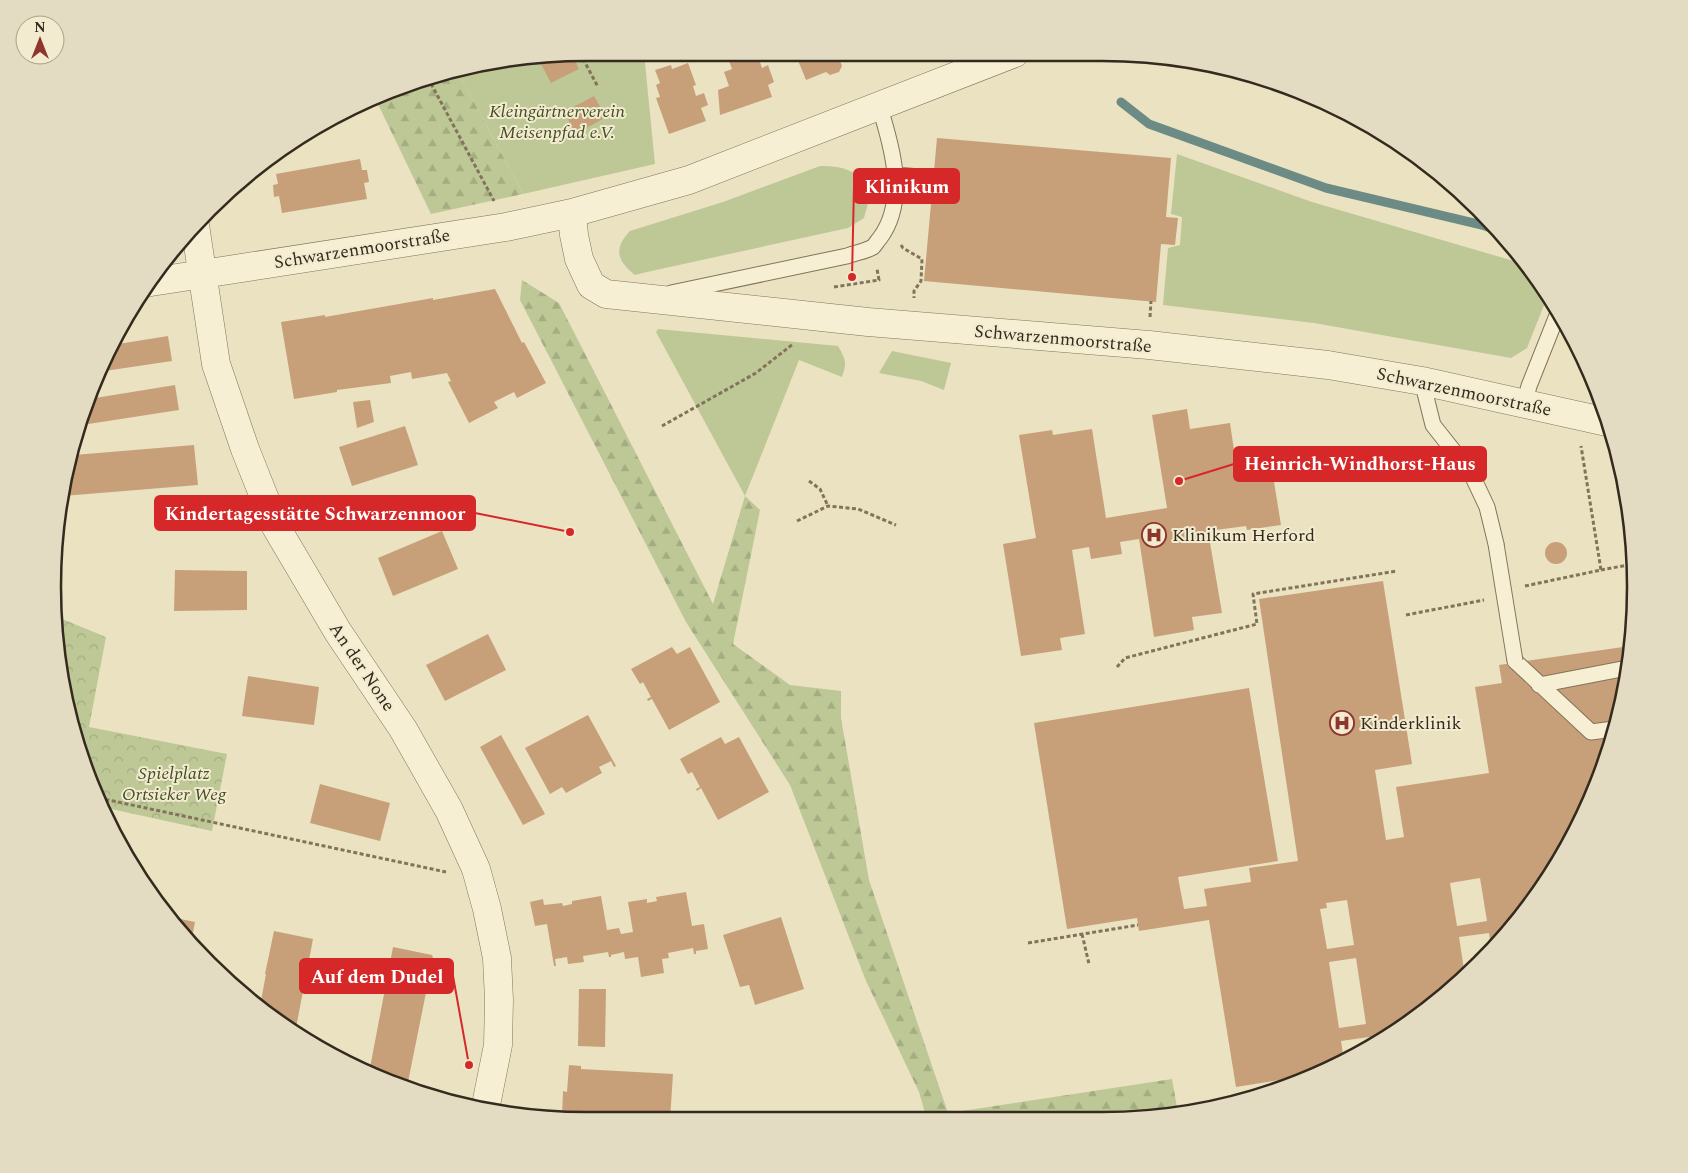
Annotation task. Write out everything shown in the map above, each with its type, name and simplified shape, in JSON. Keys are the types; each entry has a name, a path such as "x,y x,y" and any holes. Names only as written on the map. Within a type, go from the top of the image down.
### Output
{"street":[{"name":"Schwarzenmoorstraße","path":"160,281 506,227 572,213 689,180 992,61"},
{"name":"Schwarzenmoorstraße","path":"572,213 579,259 591,285 606,294 868,322 1207,351 1328,365 1422,381 1600,420"},
{"name":"An der None","path":"197,235 216,364 244,450 276,526 338,632 403,729 449,810 476,869 487,909 497,958 499,1000 498,1045 487,1102"}],"lane":[{"path":"648,298 847,256 873,247 887,228 895,205 895,175 887,131 879,105"},
{"path":"895,175 933,178"},
{"path":"1524,404 1539,358 1554,321"},
{"path":"1422,381 1433,425 1471,473 1487,507 1496,544 1515,661 1591,732 1607,730"},
{"path":"1539,685 1620,669"}],"path":[{"path":"584,61 598,87"},
{"path":"432,85 487,186 506,227"},
{"path":"887,228 903,248 922,259 920,281"},
{"path":"662,426 756,373 799,340 802,315"},
{"path":"1576,415 1601,570"},
{"path":"809,481 820,489 828,506"},
{"path":"797,521 828,506 858,509 896,525"},
{"path":"1517,589 1534,583 1626,565"},
{"path":"1117,667 1124,658 1256,624 1253,594 1397,571"},
{"path":"1406,615 1491,597"},
{"path":"106,800 443,872 476,869"},
{"path":"1028,943 1138,925"},
{"path":"1082,934 1089,964"}],"green space":[{"name":"Kleingärtnerverein Meisenpfad e.V.","path":"645,61 655,164 523,194 461,77 484,71 552,62"},
{"path":"461,77 523,194 431,214 378,104 418,89"},
{"path":"1177,154 1312,202 1513,261 1544,305 1527,348 1511,358 1314,323 1163,305 1168,248 1180,245 1182,217 1171,214"},
{"path":"820,166 845,169 867,182 870,196 864,218 848,228 635,275 621,259 619,254 621,243 630,231 723,202"},
{"path":"522,280 559,303 713,604 745,496 760,510 733,644 790,685 841,691 841,718 869,880 948,1112 925,1112 919,1092 866,981 790,785 686,622 520,300"},
{"path":"658,329 838,346 844,358 845,368 842,377 799,360 745,496 656,332"},
{"path":"892,351 951,363 944,390 921,381 879,373"},
{"name":"Spielplatz Ortsieker Weg","path":"62,619 106,637 89,727 227,754 212,831 110,809 89,755 79,722 71,689"},
{"path":"1172,1079 1177,1106 1136,1111 1102,1112 955,1112"}],"building":[{"path":"575,61 579,69 551,83 541,63"},
{"path":"729,61 762,61 760,62 762,68 768,65 774,82 768,85 772,97 720,115 718,90 729,86 724,72 732,69"},
{"path":"798,61 840,61 842,66 839,72 830,75 826,72 806,80"},
{"path":"688,63 696,85 693,86 696,96 704,93 708,105 701,108 706,121 669,134 656,98 660,97 656,85 660,83 655,70 671,65 672,69"},
{"path":"594,96 606,117 576,134 564,112"},
{"path":"937,138 1171,158 1166,217 1178,218 1175,245 1161,244 1156,302 924,281"},
{"path":"360,159 362,170 367,170 369,182 364,183 367,199 282,213 279,196 274,197 273,185 278,184 276,174"},
{"path":"495,289 522,343 524,342 546,383 517,398 514,392 494,402 498,408 469,423 448,382 451,381 447,373 412,379 411,372 390,376 391,383 337,390 337,392 294,399 281,322 325,315 325,317"},
{"path":"168,336 172,361 108,371 121,344"},
{"path":"175,385 179,410 87,424 96,398"},
{"path":"370,400 374,422 357,428 353,402"},
{"path":"1187,409 1190,429 1230,423 1235,457 1269,451 1281,525 1247,530 1246,526 1208,531 1222,613 1192,617 1194,630 1154,637 1139,539 1120,542 1122,554 1091,559 1089,547 1072,550 1085,634 1060,638 1062,650 1021,656 1003,544 1036,538 1019,435 1052,430 1053,435 1092,429 1106,518 1167,508 1152,415"},
{"path":"405,426 418,465 352,486 339,447"},
{"path":"194,445 198,485 69,495 78,455"},
{"path":"442,531 458,569 393,596 378,558"},
{"path":"1556,542 1564,545 1567,553 1564,561 1556,564 1548,561 1545,553 1548,545"},
{"path":"175,570 247,571 247,610 174,611"},
{"path":"1383,581 1412,764 1375,770 1386,840 1404,837 1396,787 1489,773 1475,687 1502,683 1499,665 1623,647 1617,689 1609,722 1587,788 1573,819 1538,878 1496,933 1490,940 1489,933 1459,937 1464,967 1421,1003 1369,1038 1341,1041 1343,1053 1303,1072 1282,1079 1236,1087 1209,920 1139,931 1137,918 1067,929 1034,723 1249,688 1278,861 1178,877 1184,909 1207,906 1204,889 1251,882 1249,868 1298,861 1259,599","holes":["1480,878 1487,921 1457,926 1450,883","1347,900 1354,945 1327,949 1320,909 1327,908 1326,903","1356,958 1366,1024 1339,1028 1329,962"]},
{"path":"488,634 506,670 445,701 426,665"},
{"path":"672,647 677,654 690,647 720,702 669,730 652,699 648,701 647,699 651,697 643,682 640,684 631,669"},
{"path":"248,676 319,687 314,725 242,716"},
{"path":"588,715 616,766 614,767 611,761 599,767 602,773 566,793 562,787 550,794 525,748"},
{"path":"501,735 545,814 523,825 480,747"},
{"path":"721,737 725,744 739,737 769,792 718,820 701,788 697,791 696,789 700,787 692,772 688,774 680,759"},
{"path":"320,784 390,803 380,841 310,823"},
{"path":"686,892 692,926 704,924 708,949 696,951 696,954 694,954 693,948 668,953 669,958 662,959 664,973 641,977 638,957 625,959 624,952 611,955 611,957 609,957 608,952 583,956 584,962 568,964 567,957 555,959 556,966 554,966 547,924 535,926 530,902 543,899 544,905 562,903 563,906 572,904 572,901 601,896 607,930 619,928 621,934 633,932 628,902 647,899 647,903 657,901 656,897"},
{"path":"781,917 804,989 755,1005 749,985 740,987 723,935"},
{"path":"181,919 195,922 193,934"},
{"path":"274,931 313,939 297,1024 261,998"},
{"path":"393,947 432,955 433,958 408,1080 370,1065"},
{"path":"579,989 606,989 605,1047 578,1046"},
{"path":"569,1065 581,1066 581,1069 673,1074 671,1112 562,1111 563,1091 567,1092"}],"waterway":[{"path":"1121,102 1149,124 1326,188 1482,225"}],"place":[{"name":"Klinikum","path":"852,277"},
{"name":"Heinrich-Windhorst-Haus","path":"1179,481"},
{"name":"Kindertagesstätte Schwarzenmoor","path":"570,532"},
{"name":"Klinikum Herford","path":"1154,535"},
{"name":"Kinderklinik","path":"1342,723"},
{"name":"Auf dem Dudel","path":"469,1065"}]}
